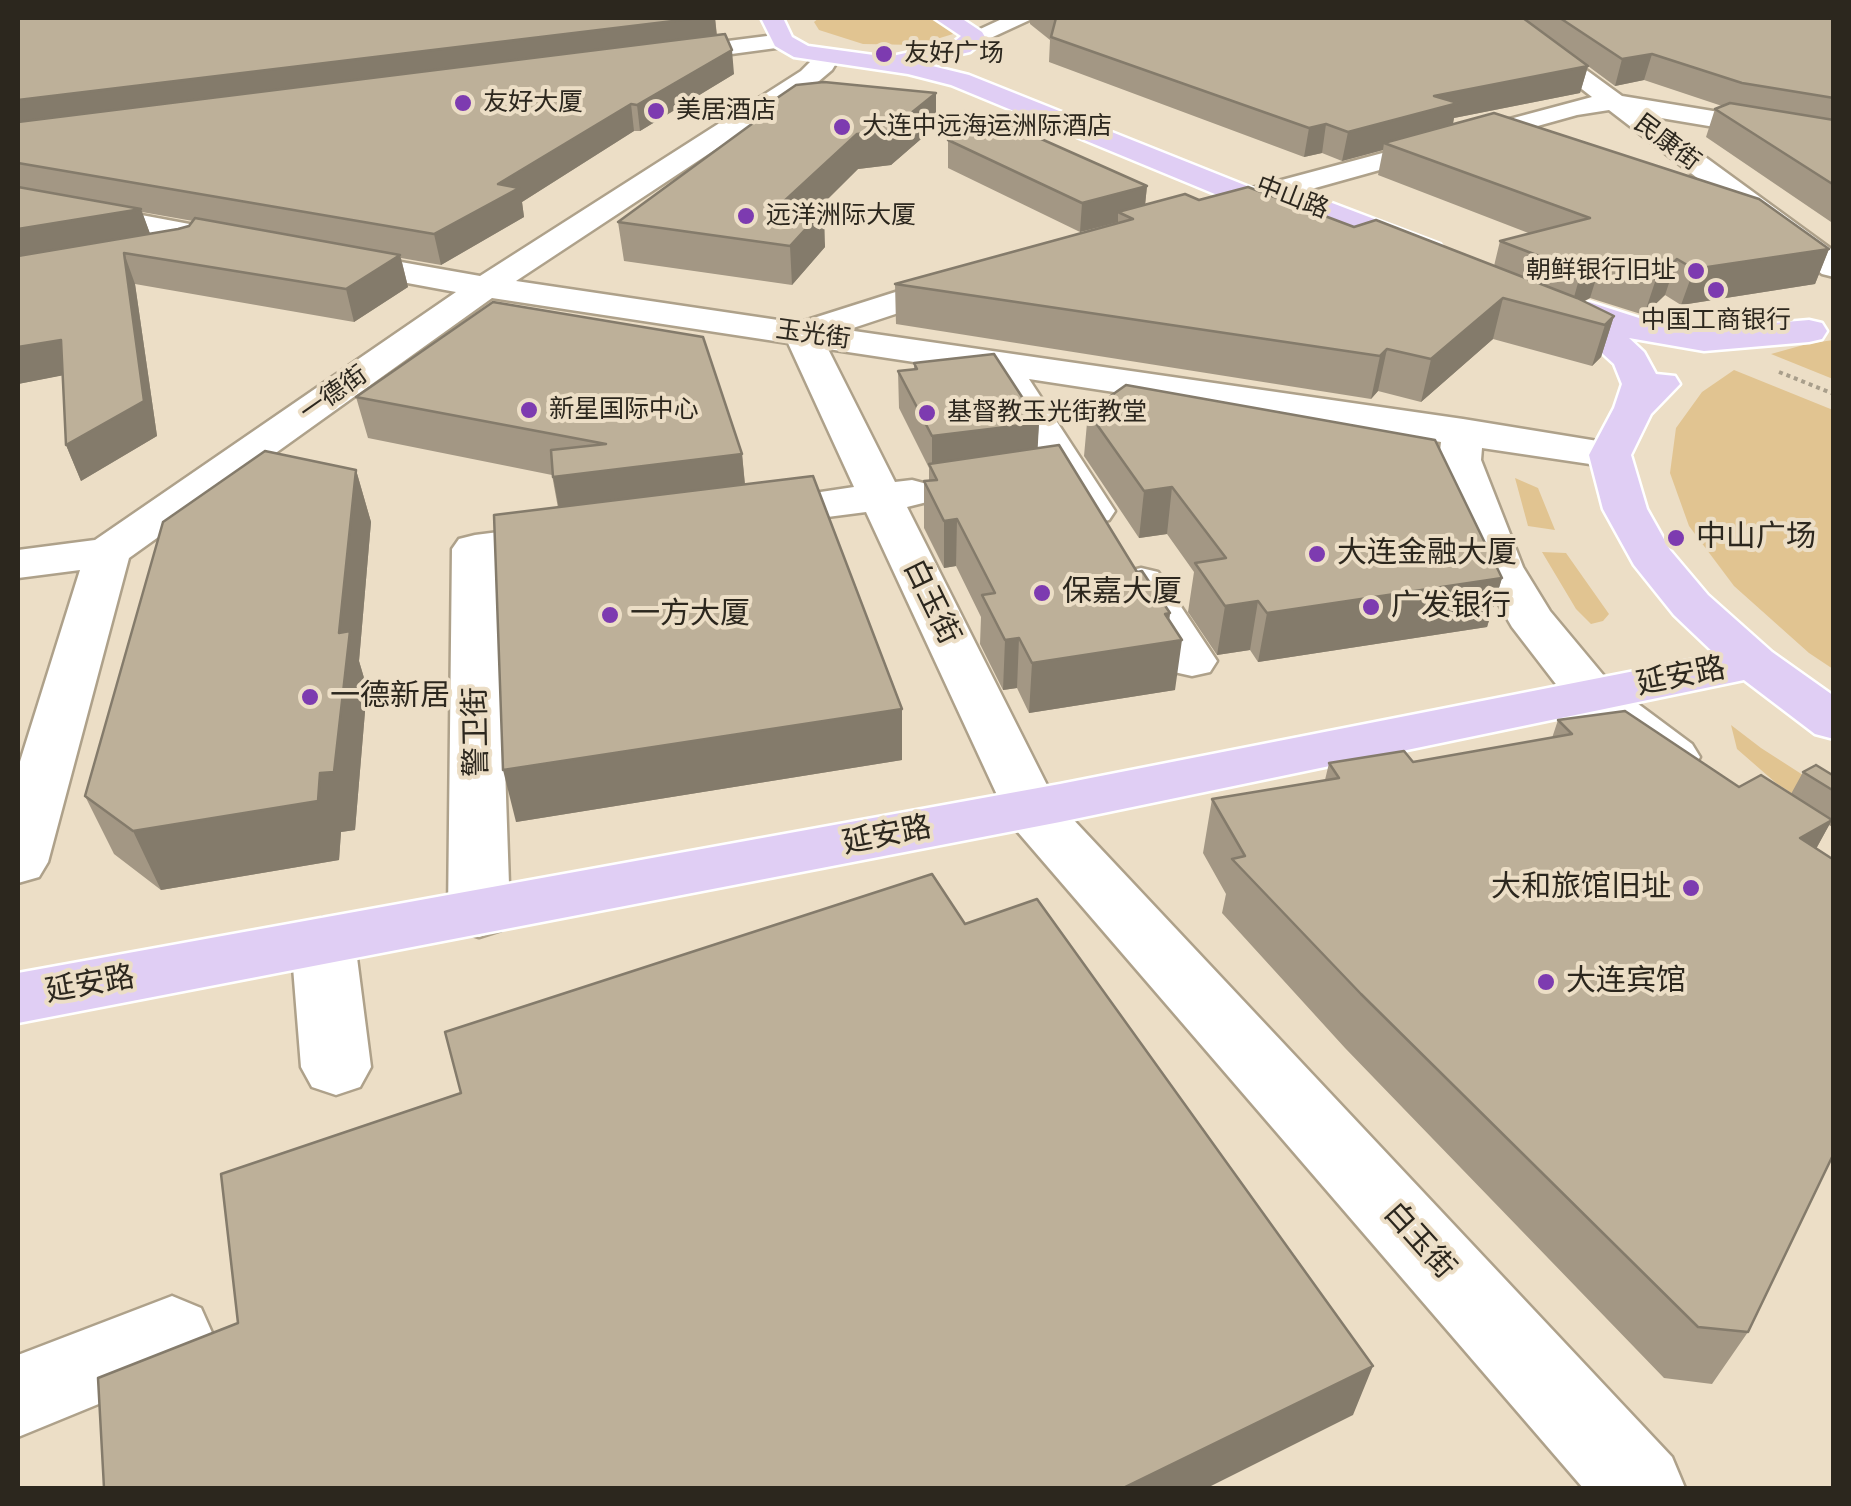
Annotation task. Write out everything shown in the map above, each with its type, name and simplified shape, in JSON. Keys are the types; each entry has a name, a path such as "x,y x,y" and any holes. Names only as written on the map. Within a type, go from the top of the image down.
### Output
{"main road":[{"path":"945,18 967,28 966,61 971,77"},
{"path":"770,25 802,52 839,59 928,56 968,42"},
{"name":"中山路","path":"839,59 971,77 1455,270"},
{"path":"1519,295 1591,323 1704,340 1821,330"},
{"path":"1591,323 1631,360 1641,384 1634,408 1610,455 1625,509 1650,555 1692,605 1754,663 1834,722"},
{"path":"1634,408 1661,384 1696,364 1821,330"},
{"name":"延安路","path":"18,998 1030,809 1754,663"}],"street":[{"path":"968,42 1022,18"},
{"name":"民康街","path":"1502,18 1834,267"},
{"path":"637,60 770,25"},
{"name":"一德街","path":"108,552 487,287 824,65 839,59"},
{"path":"1173,219 1575,107 1614,102 1834,139"},
{"name":"玉光街","path":"18,201 487,287 1610,455"},
{"path":"130,256 224,240"},
{"path":"802,333 1022,262"},
{"name":"白玉街","path":"802,333 1030,809 1641,1488"},
{"path":"998,362 1050,476 1192,661"},
{"path":"1462,431 1460,460 1500,566 1537,628 1590,694 1636,732 1719,788"},
{"path":"707,520 956,488"},
{"name":"警卫街","path":"480,914 475,549 610,532"},
{"path":"18,564 108,552 18,862"},
{"path":"323,942 336,1067"},
{"path":"18,1396 172,1336"}],"path":[{"path":"1778,372 1834,394"}],"shaded area":[{"path":"819,18 934,18 945,22 953,34 917,45 863,44 819,30 814,22"},
{"path":"1833,340 1833,379 1771,354 1807,344"},
{"name":"中山广场","path":"1734,370 1833,410 1833,669 1809,653 1734,586 1689,526 1670,473 1676,428 1702,392"},
{"path":"1515,478 1538,488 1555,530 1528,526"},
{"path":"1542,552 1566,553 1609,614 1603,621 1591,624 1576,609"},
{"path":"1731,725 1817,784 1796,796 1776,783 1737,749"}],"building":[{"path":"18,18 698,18 18,100"},
{"path":"1056,18 1523,18 1588,66 1434,96 1458,103 1348,132 1326,124 1309,128 1051,37"},
{"path":"1560,18 1834,18 1834,98 1742,83 1652,54 1622,59"},
{"path":"725,34 732,50 637,105 631,104 498,184 519,188 434,234 18,163 18,122"},
{"path":"824,82 936,93 890,130 857,134 780,205 824,209 790,246 618,222 760,118 755,113 796,85"},
{"path":"1730,103 1834,120 1834,185 1715,109"},
{"path":"1494,113 1759,199 1829,249 1694,269 1677,259 1656,279 1601,263 1581,272 1500,241 1590,218 1384,143"},
{"path":"1012,126 1147,186 1082,203 948,140"},
{"path":"18,187 141,209 18,229"},
{"path":"1248,187 1354,227 1376,220 1614,316 1605,325 1503,298 1431,359 1387,349 1380,356 895,284 1133,219 1118,212 1185,194 1199,200"},
{"path":"195,218 400,255 346,289 124,253 144,401 66,445 61,340 18,347 18,256 178,229 189,226"},
{"path":"493,302 703,337 742,454 553,477 551,450 606,444 356,397"},
{"path":"994,354 1039,423 932,436 898,371 917,369 914,363"},
{"name":"大连金融大厦","path":"1126,385 1435,440 1502,578 1267,613 1258,601 1225,606 1195,563 1226,558 1172,487 1144,491 1088,412"},
{"name":"保嘉大厦","path":"1059,445 1137,572 1142,571 1170,613 1165,614 1182,640 1032,663 1019,638 1005,640 982,595 995,593 957,519 944,521 924,481 937,480 929,464"},
{"path":"265,451 356,470 339,633 350,631 334,772 320,773 318,801 133,831 85,796 163,522"},
{"path":"813,476 902,709 503,770 494,515"},
{"path":"1625,711 1739,787 1761,775 1832,820 1800,838 1834,860 1834,1153 1748,1332 1698,1327 1361,994 1232,859 1245,856 1212,799 1339,778 1329,763 1404,751 1413,762 1572,734 1558,720"},
{"path":"1816,765 1834,776 1834,791 1803,772"},
{"path":"932,874 965,924 1037,899 1373,1366 1123,1488 104,1488 98,1378 238,1323 221,1174 461,1093 445,1032"}],"place":[{"name":"友好广场","path":"884,54"},
{"name":"友好大厦","path":"463,103"},
{"name":"美居酒店","path":"656,111"},
{"name":"大连中远海运洲际酒店","path":"842,127"},
{"name":"远洋洲际大厦","path":"746,216"},
{"name":"朝鲜银行旧址","path":"1696,271"},
{"name":"中国工商银行","path":"1716,290"},
{"name":"新星国际中心","path":"529,410"},
{"name":"基督教玉光街教堂","path":"927,413"},
{"name":"中山广场","path":"1676,538"},
{"name":"大连金融大厦","path":"1317,554"},
{"name":"保嘉大厦","path":"1042,593"},
{"name":"广发银行","path":"1371,607"},
{"name":"一方大厦","path":"610,615"},
{"name":"一德新居","path":"310,697"},
{"name":"大和旅馆旧址","path":"1691,888"},
{"name":"大连宾馆","path":"1546,982"}]}
